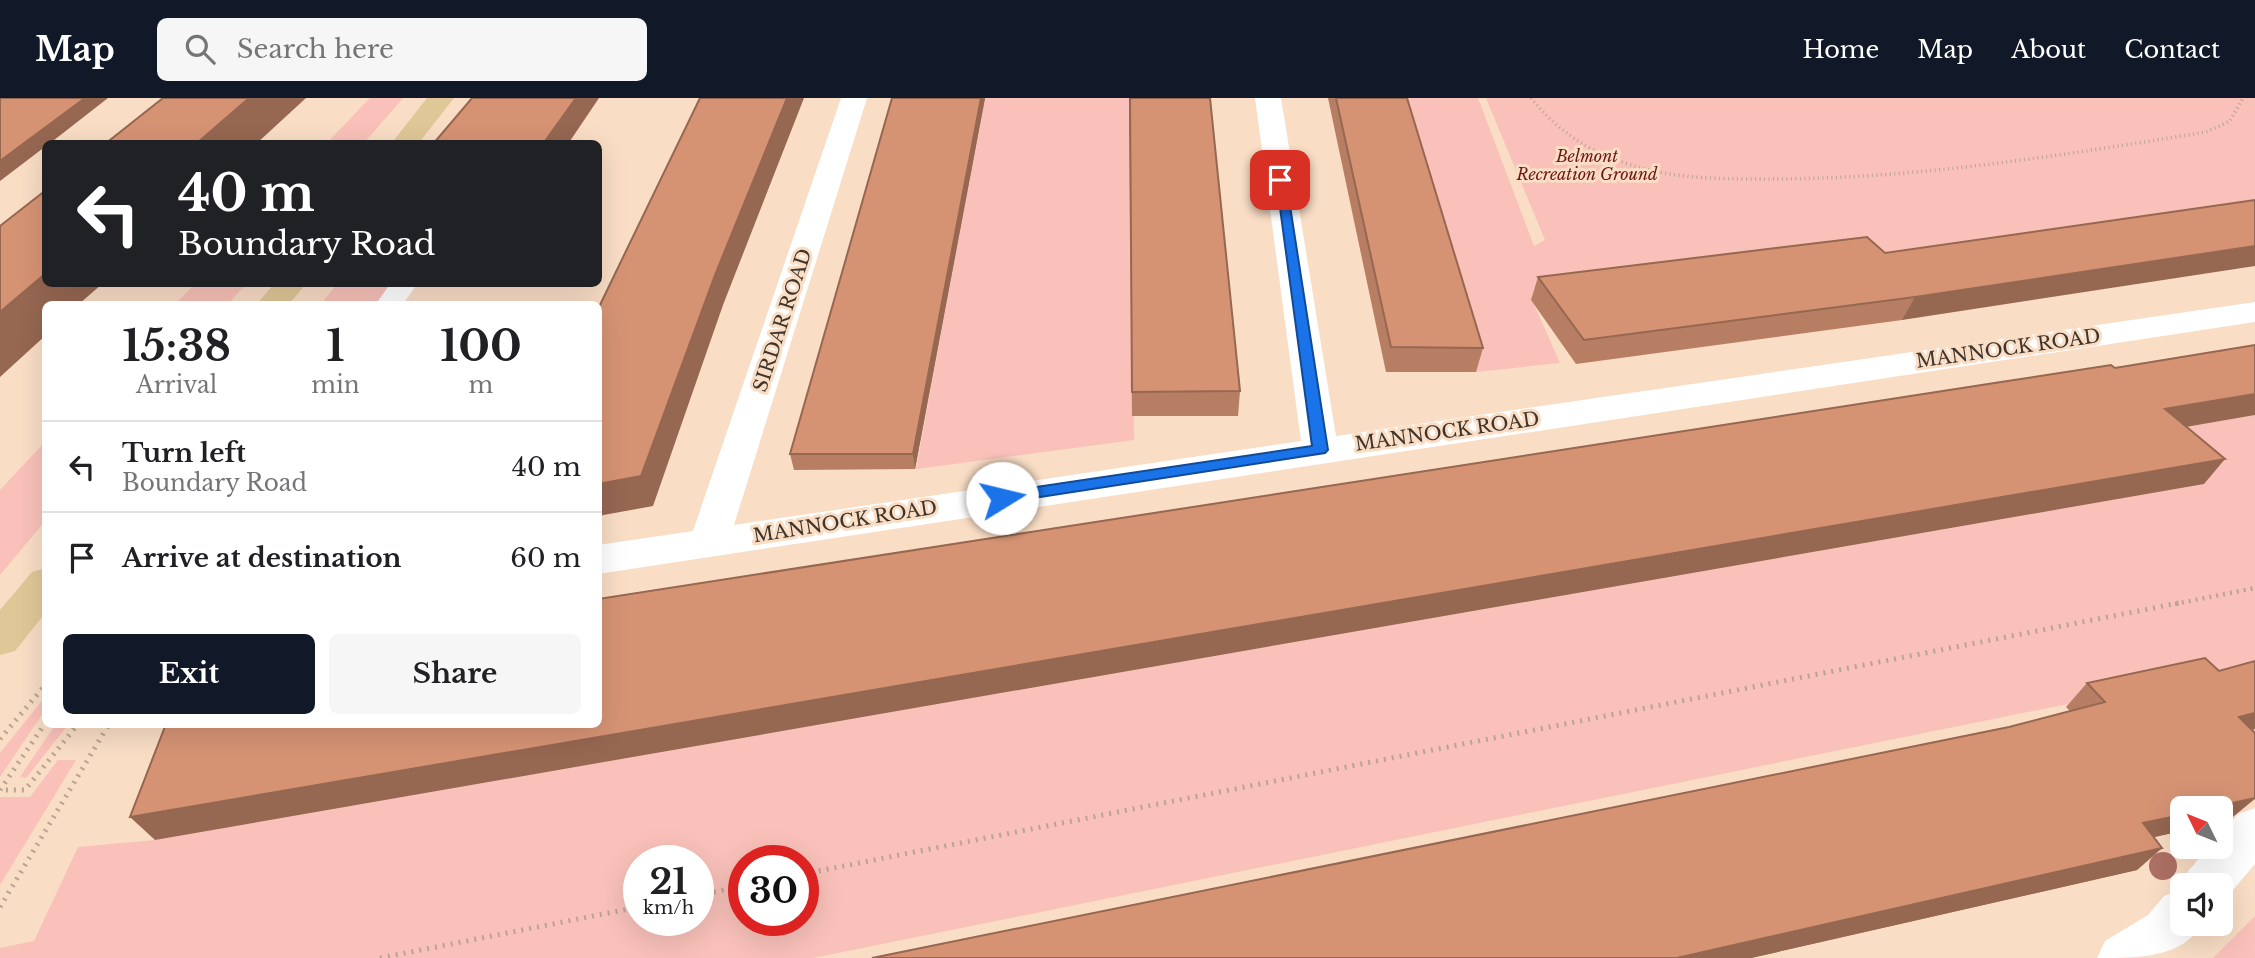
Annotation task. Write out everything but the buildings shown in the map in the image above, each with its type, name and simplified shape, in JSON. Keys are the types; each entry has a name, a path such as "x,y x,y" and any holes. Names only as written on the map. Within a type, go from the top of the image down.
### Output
{"main road":[{"path":"407,140 441,98"},
{"path":"276,301 287,287"},
{"path":"0,639 42,588"}],"street":[{"name":"SIRDAR ROAD","path":"709,542 854,98"},
{"path":"1268,98 1320,450"},
{"name":"MANNOCK ROAD","path":"602,559 2255,312"},
{"path":"2217,873 2255,829"},
{"path":"2123,958 2170,927"}],"path":[{"path":"1531,98 1539,109 1584,146 1617,161 1697,178 1838,179 1940,171 2206,132 2227,126 2237,116 2243,98"},
{"path":"819,871 2255,588"},
{"path":"0,739 42,689"},
{"path":"42,728 0,790 25,790 75,728"},
{"path":"0,907 107,728"},
{"path":"380,958 623,910"}],"green space":[{"path":"370,98 403,98 367,140 330,140"},
{"path":"984,98 1130,98 1134,440 916,469"},
{"name":"Belmont Recreation Ground","path":"1396,98 1478,98 1534,246 1545,240 1486,98 2255,98 2255,221 1532,300 1560,363 1476,372"},
{"path":"192,287 243,287 231,301 178,301"},
{"path":"335,287 393,287 382,301 323,301"},
{"path":"2255,415 2255,666 813,958 0,958 0,948 34,941 78,847 155,840 2170,429"},
{"path":"42,445 42,525 0,575 0,490"},
{"path":"42,701 42,714 0,777 0,753"},
{"path":"53,728 66,728 26,778 20,777"},
{"path":"58,760 76,760 0,885 0,797 30,797"},
{"path":"2255,916 2255,958 2213,958"}],"route":[{"path":"1002,498 1320,450 1280,180"}]}
